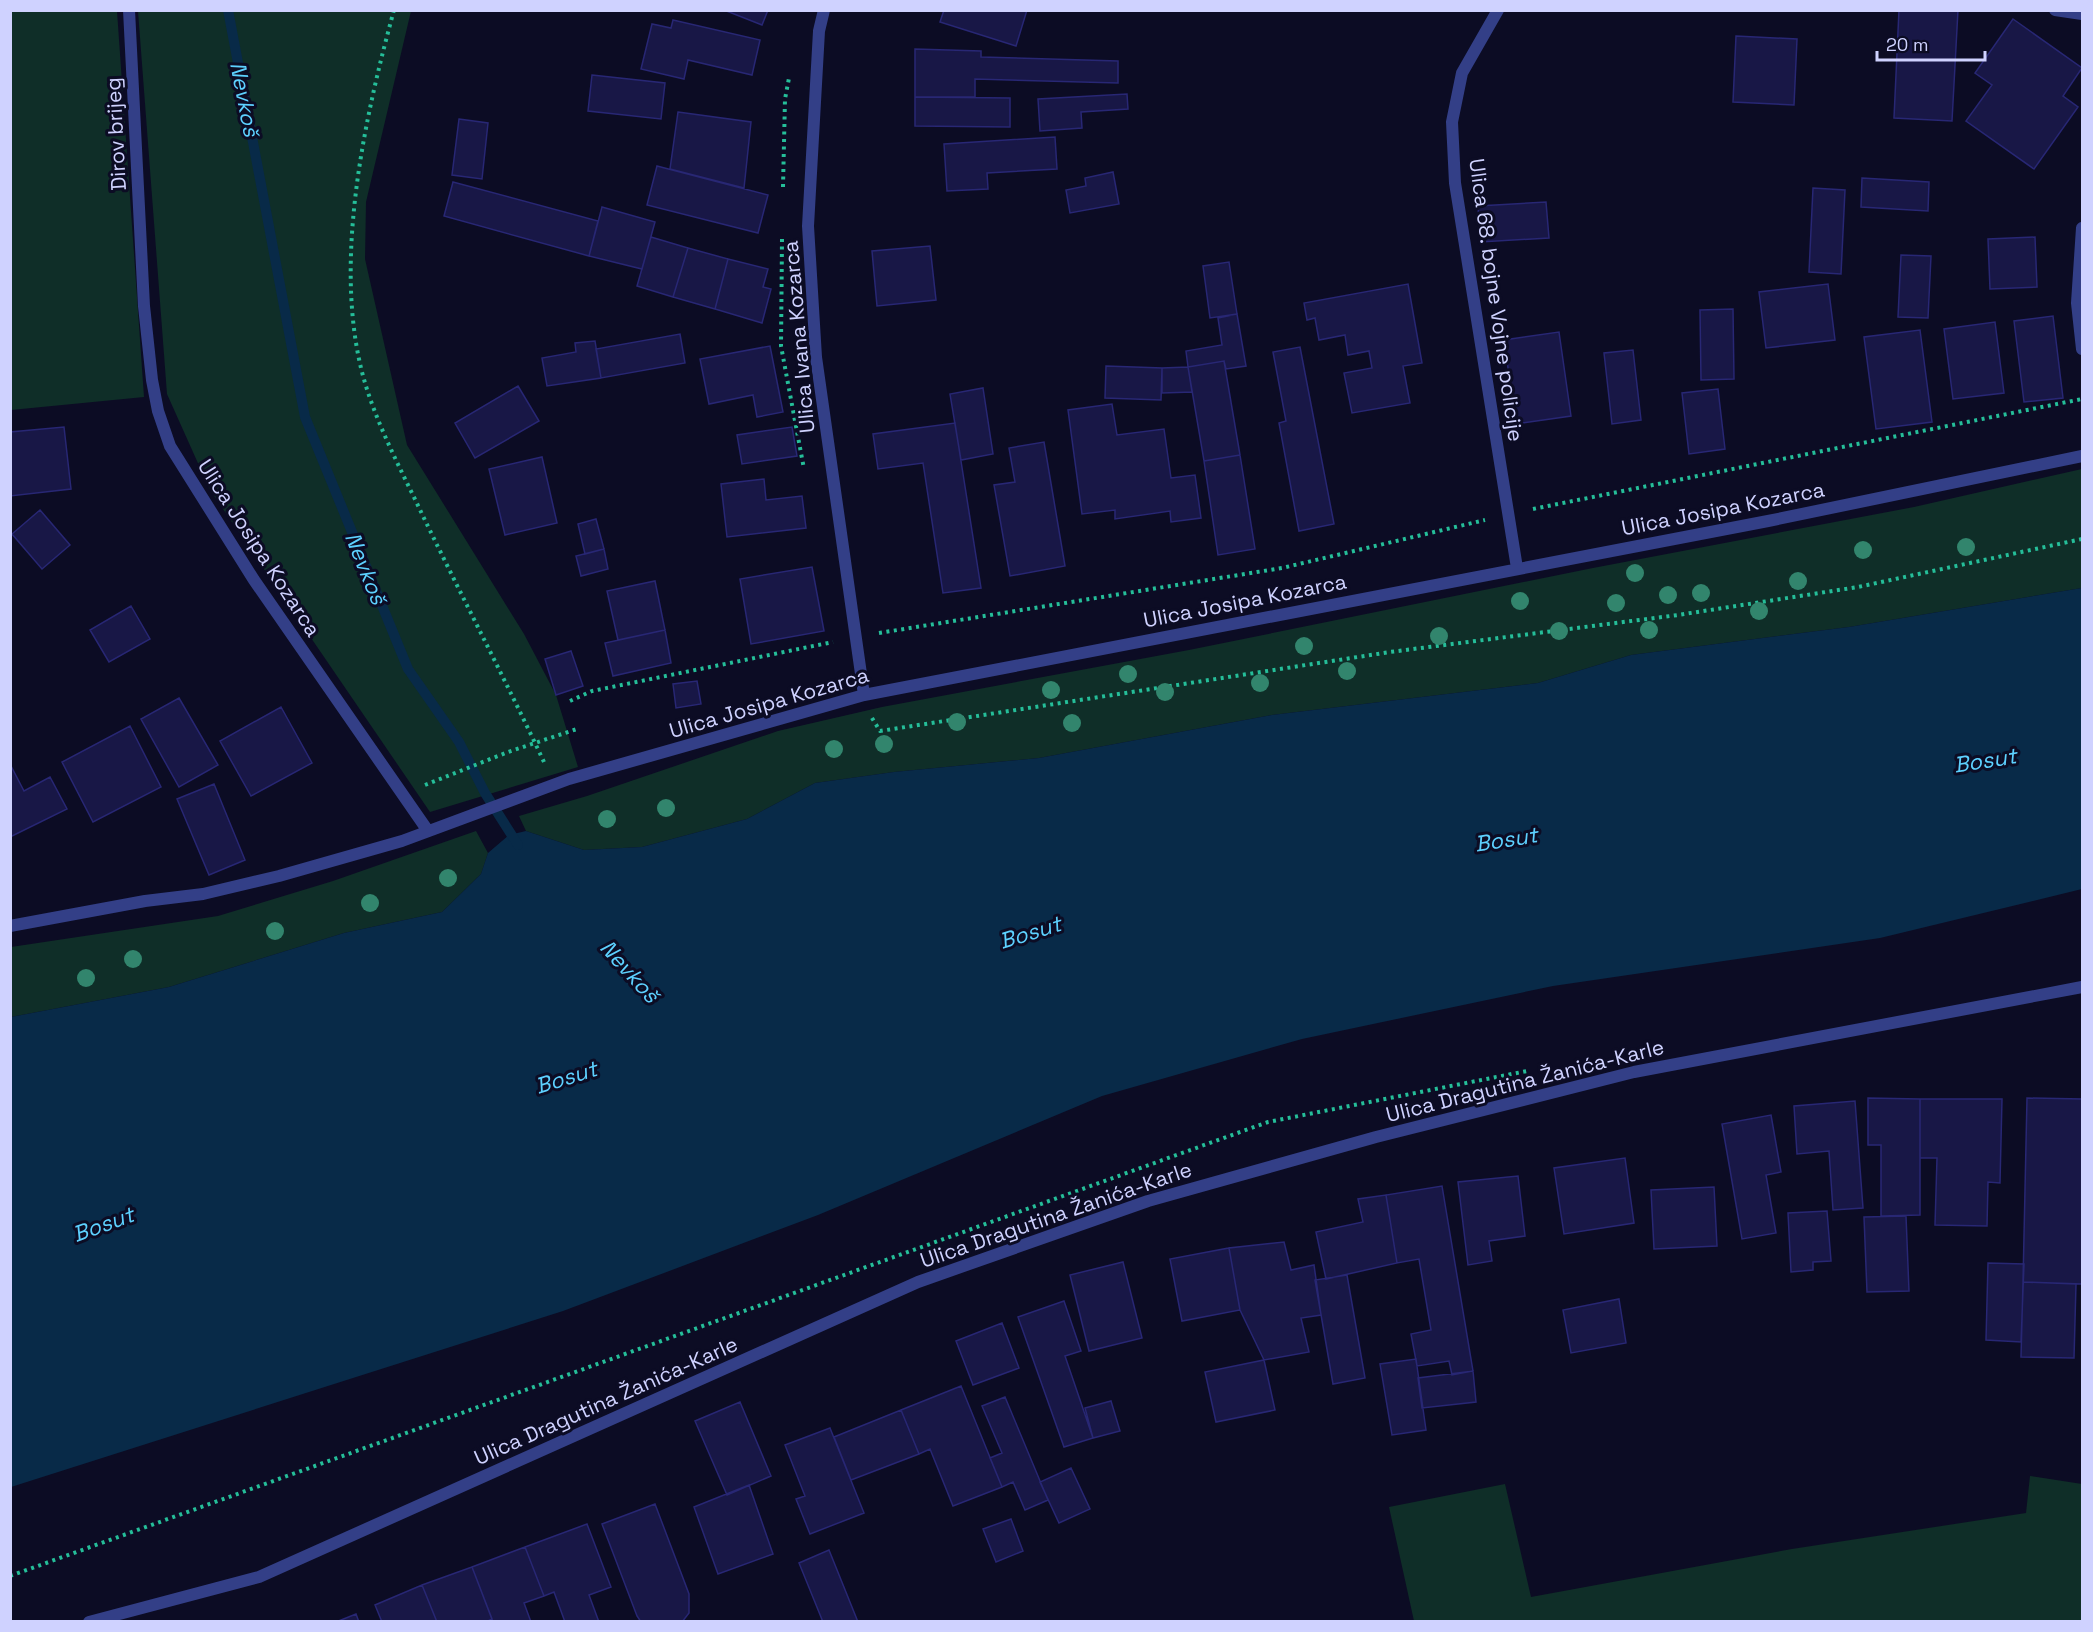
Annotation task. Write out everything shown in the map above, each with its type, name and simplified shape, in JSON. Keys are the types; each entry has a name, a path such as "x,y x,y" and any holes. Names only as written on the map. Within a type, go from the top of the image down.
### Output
{"street":[{"name":"Dirov brijeg","path":"129,10 143,254"},
{"name":"Ulica Ivana Kozarca","path":"824,10 819,31 808,226 816,357 864,695"},
{"name":"Ulica 68. bojne Vojne policije","path":"1498,10 1462,73 1452,122 1455,183 1517,568"},
{"path":"2055,10 2082,14"},
{"path":"2082,228 2077,303 2082,349"},
{"name":"Ulica Josipa Kozarca","path":"143,254 144,306 152,380 158,411 170,446 254,580 428,831"},
{"name":"Ulica Josipa Kozarca","path":"10,926 145,901 203,894 290,873 402,841 554,785 864,695 1768,521 2082,456"},
{"name":"Ulica Dragutina Žanića-Karle","path":"89,1622 115,1618 259,1577 918,1282 1148,1201 1376,1137 1634,1072 2082,987"}],"path":[{"path":"394,10 373,86 360,169 352,256 353,303 359,360 386,439 554,785"},
{"path":"570,701 592,691 857,637 1282,568 1509,514 2082,399"},
{"path":"864,695 874,723 880,731 1390,652 1678,615 1858,587 2082,539"},
{"path":"445,776 576,729"}],"green space":[{"path":"11,11 117,11 144,397 11,410"},
{"path":"138,11 411,11 366,202 365,259 407,445 524,634 556,695 578,767 430,812 210,490 167,394"},
{"path":"2082,469 2082,588 1849,627 1631,655 1538,683 1272,715 1039,758 894,772 815,783 747,819 642,847 584,850 526,831 519,816 587,796 778,731 882,707 1189,650 1593,568 1914,507"},
{"path":"476,831 488,853 481,874 442,912 344,933 169,987 11,1017 11,947 218,916 333,881"},
{"path":"2030,1476 2082,1484 2082,1621 1414,1621 1389,1507 1505,1484 1531,1597 1792,1549 2026,1513"}],"water":[{"name":"Bosut","path":"2082,588 2082,889 1880,938 1553,986 1302,1039 1102,1096 818,1215 563,1311 11,1487 11,1017 169,987 344,933 442,912 481,874 488,853 509,835 526,831 584,850 642,847 747,819 815,783 894,772 1039,758 1272,715 1538,683 1631,655 1849,627"}],"building":[{"path":"724,10 768,10 762,25"},
{"path":"944,10 1027,10 1016,46 940,22"},
{"path":"1899,10 1958,10 1952,121 1894,118"},
{"path":"2013,19 2082,68 2063,96 2078,107 2034,169 1966,121 1992,85 1975,73"},
{"path":"673,20 760,40 752,75 688,60 684,79 641,69 652,24 671,28"},
{"path":"1736,36 1797,39 1794,105 1733,102"},
{"path":"915,49 981,51 981,57 1118,61 1118,83 975,79 975,97 915,97"},
{"path":"592,75 665,83 661,119 588,111"},
{"path":"1127,94 1128,109 1081,112 1082,128 1040,131 1038,99"},
{"path":"915,97 1010,98 1010,127 915,126"},
{"path":"678,112 751,122 744,188 670,169"},
{"path":"459,119 488,123 482,179 452,175"},
{"path":"1055,137 1057,169 987,173 988,189 947,191 944,144"},
{"path":"657,166 768,195 758,233 647,205"},
{"path":"1113,172 1119,204 1070,213 1066,190 1086,186 1085,178"},
{"path":"1862,178 1929,182 1928,211 1861,207"},
{"path":"453,182 598,221 589,256 444,216"},
{"path":"1813,188 1845,190 1841,274 1809,272"},
{"path":"1546,202 1549,238 1480,242 1478,206"},
{"path":"602,207 655,222 642,269 589,256"},
{"path":"651,237 688,248 673,297 637,286"},
{"path":"2035,237 2037,287 1990,289 1988,239"},
{"path":"930,246 936,300 877,306 872,251"},
{"path":"688,248 728,259 715,309 673,297"},
{"path":"1901,255 1931,256 1928,318 1898,317"},
{"path":"728,259 768,269 763,287 771,289 762,323 715,309"},
{"path":"1229,262 1237,314 1210,318 1203,266"},
{"path":"1408,284 1422,363 1403,366 1410,403 1352,413 1344,373 1372,368 1369,351 1348,355 1345,335 1319,340 1315,318 1307,320 1304,303"},
{"path":"1828,284 1835,340 1766,348 1759,292"},
{"path":"1733,309 1734,379 1701,380 1700,310"},
{"path":"1237,314 1246,366 1226,369 1224,361 1188,367 1186,351 1222,345 1218,318"},
{"path":"2053,316 2063,398 2024,402 2014,321"},
{"path":"1995,322 2004,393 1953,399 1944,329"},
{"path":"1920,330 1932,422 1876,429 1864,337"},
{"path":"1559,332 1571,416 1516,424 1504,340"},
{"path":"680,334 685,363 601,378 596,349"},
{"path":"595,341 601,378 547,386 542,358 576,352 575,343"},
{"path":"770,346 783,412 757,417 753,395 709,404 700,359"},
{"path":"1300,347 1334,524 1299,531 1279,423 1286,421 1273,352"},
{"path":"1633,350 1641,420 1612,424 1604,353"},
{"path":"1224,361 1240,455 1204,461 1188,367"},
{"path":"1106,366 1162,368 1161,400 1105,398"},
{"path":"1188,367 1192,392 1162,393 1162,368"},
{"path":"518,386 539,421 475,458 455,423"},
{"path":"983,388 993,454 961,460 950,394"},
{"path":"1718,389 1725,449 1689,454 1682,393"},
{"path":"1112,404 1117,435 1164,429 1171,478 1195,475 1201,518 1171,522 1170,511 1115,519 1115,510 1082,514 1068,410"},
{"path":"955,423 981,588 943,593 923,463 878,469 873,434"},
{"path":"64,427 71,489 10,496 10,432"},
{"path":"792,427 797,456 742,464 737,435"},
{"path":"1044,442 1065,566 1010,576 994,485 1015,482 1009,448"},
{"path":"1240,455 1255,549 1218,555 1204,461"},
{"path":"542,457 557,523 505,535 489,469"},
{"path":"764,479 766,500 802,496 806,528 727,537 721,484"},
{"path":"40,510 70,545 42,569 12,534"},
{"path":"596,519 604,549 585,554 578,524"},
{"path":"604,549 608,569 581,576 576,556"},
{"path":"812,567 824,631 751,644 740,579"},
{"path":"655,581 665,630 618,640 607,591"},
{"path":"131,606 150,639 109,662 90,630"},
{"path":"665,630 671,663 613,676 605,643"},
{"path":"571,651 583,686 556,695 545,659"},
{"path":"697,681 701,704 676,708 673,684"},
{"path":"179,698 218,765 179,787 141,719"},
{"path":"281,707 312,763 251,796 220,741"},
{"path":"130,726 161,787 93,822 62,762"},
{"path":"10,764 24,791 50,777 67,809 10,837"},
{"path":"214,784 245,860 209,875 177,799"},
{"path":"1868,1098 1920,1099 1920,1215 1881,1216 1881,1145 1868,1145"},
{"path":"2027,1098 2082,1099 2082,1284 2023,1282"},
{"path":"1920,1099 2002,1099 2000,1183 1988,1182 1987,1226 1935,1225 1937,1158 1920,1158"},
{"path":"1855,1101 1863,1208 1833,1210 1829,1151 1797,1154 1794,1106"},
{"path":"1771,1115 1781,1172 1766,1175 1776,1233 1742,1239 1722,1124"},
{"path":"1625,1158 1634,1223 1564,1234 1554,1168"},
{"path":"1518,1176 1525,1236 1489,1241 1492,1261 1468,1265 1458,1182"},
{"path":"1442,1186 1473,1371 1452,1375 1449,1361 1417,1366 1411,1334 1431,1330 1419,1259 1397,1263 1386,1195"},
{"path":"1714,1187 1717,1246 1654,1249 1651,1190"},
{"path":"1386,1195 1397,1263 1326,1279 1316,1232 1363,1222 1358,1199"},
{"path":"1827,1211 1831,1261 1813,1262 1813,1270 1791,1272 1788,1213"},
{"path":"1906,1216 1909,1291 1867,1292 1864,1217"},
{"path":"1284,1242 1291,1270 1314,1265 1321,1315 1301,1318 1309,1352 1264,1360 1240,1310 1229,1248"},
{"path":"1229,1248 1240,1310 1182,1321 1170,1259"},
{"path":"1123,1262 1142,1338 1089,1351 1070,1275"},
{"path":"1988,1263 2024,1264 2021,1342 1986,1340"},
{"path":"1347,1275 1365,1378 1333,1384 1315,1280"},
{"path":"2023,1282 2076,1284 2074,1358 2021,1357"},
{"path":"1619,1299 1626,1343 1571,1353 1563,1310"},
{"path":"1064,1301 1081,1351 1065,1356 1093,1438 1064,1447 1018,1317"},
{"path":"1002,1323 1019,1368 973,1385 956,1341"},
{"path":"1416,1359 1426,1430 1392,1435 1380,1364"},
{"path":"1264,1360 1275,1410 1216,1422 1205,1372"},
{"path":"1473,1371 1476,1402 1422,1408 1418,1378"},
{"path":"961,1386 1002,1487 953,1506 930,1449 919,1454 901,1410"},
{"path":"1005,1397 1048,1500 1025,1510 1013,1482 1002,1487 990,1458 1002,1453 982,1406"},
{"path":"1111,1401 1120,1431 1093,1438 1085,1408"},
{"path":"740,1402 771,1476 727,1495 695,1421"},
{"path":"901,1410 919,1454 851,1480 834,1437"},
{"path":"830,1428 864,1513 810,1534 796,1499 805,1496 785,1445"},
{"path":"1071,1468 1090,1509 1059,1523 1040,1482"},
{"path":"749,1485 773,1554 718,1574 694,1507"},
{"path":"655,1504 689,1594 689,1613 682,1622 641,1622 602,1524"},
{"path":"1011,1519 1023,1551 996,1562 983,1529"},
{"path":"587,1524 611,1587 589,1595 599,1622 565,1622 554,1592 544,1596 525,1547"},
{"path":"525,1547 544,1596 524,1603 531,1622 493,1622 472,1567"},
{"path":"829,1550 858,1622 823,1622 799,1563"},
{"path":"472,1567 492,1619 486,1622 437,1622 422,1585"},
{"path":"422,1585 437,1622 382,1622 375,1605"},
{"path":"356,1614 359,1622 336,1622"}],"waterway":[{"name":"Nevkoš","path":"228,10 305,417 408,669 459,742 485,793 518,845"}]}
